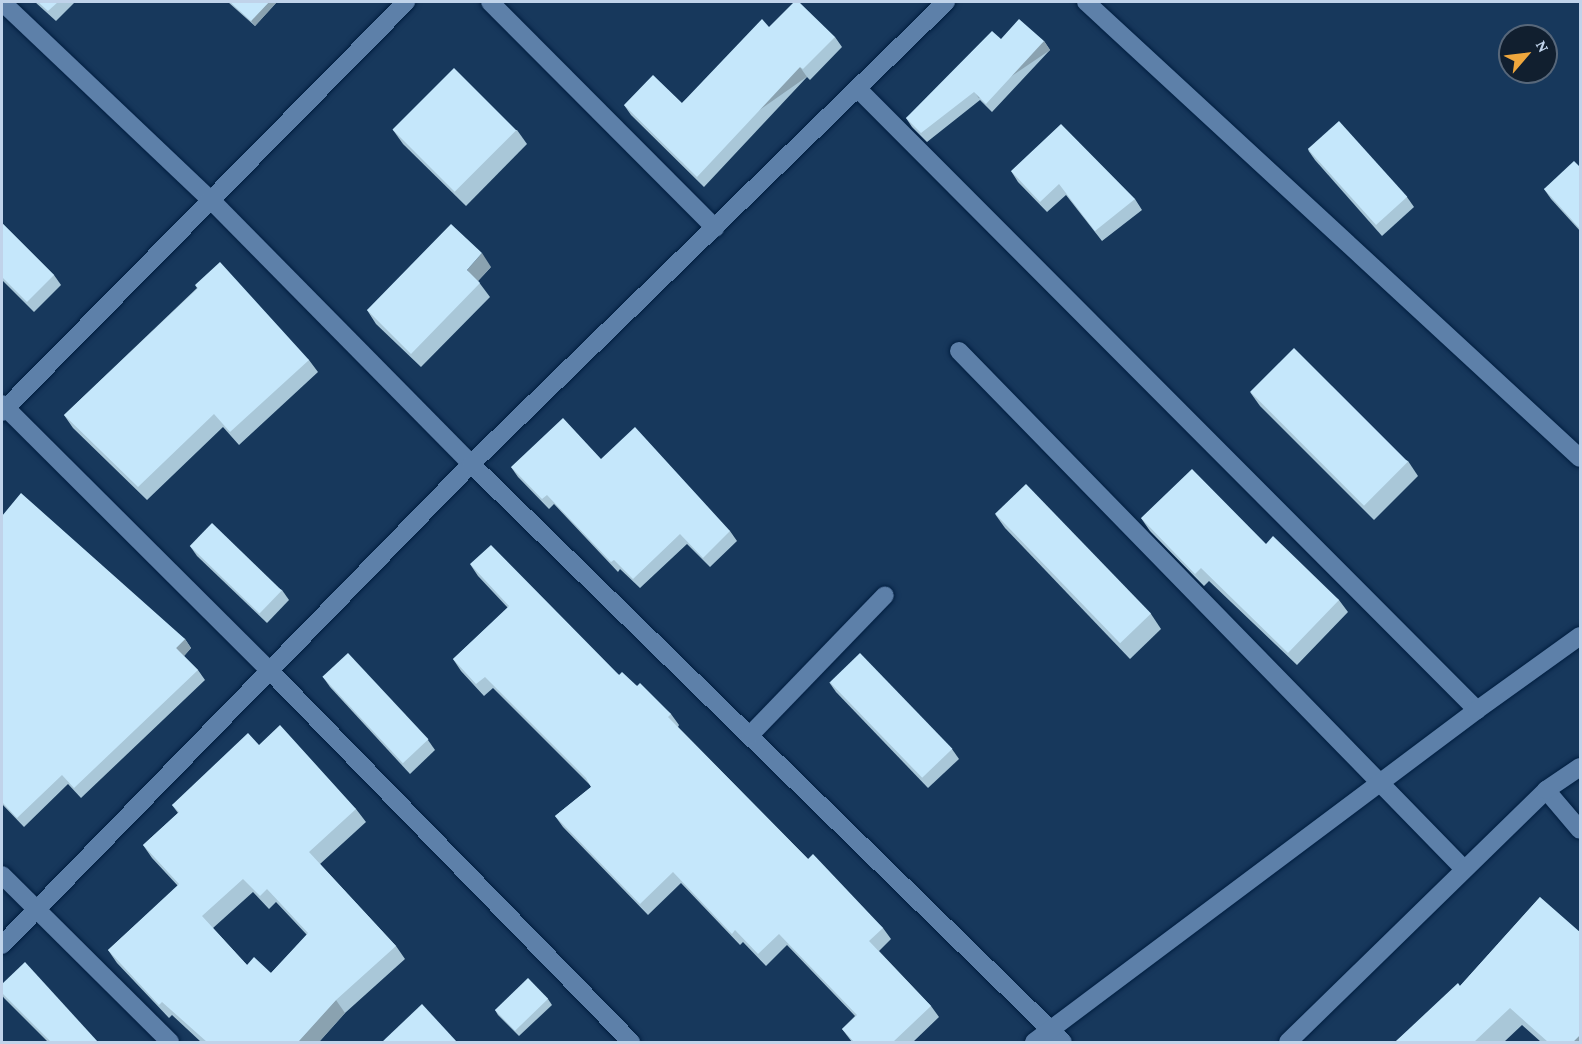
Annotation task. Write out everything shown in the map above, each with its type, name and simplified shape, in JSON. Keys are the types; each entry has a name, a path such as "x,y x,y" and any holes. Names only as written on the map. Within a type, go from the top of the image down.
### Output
{"street":[{"path":"2,2 211,200 471,464 1057,1036"},
{"path":"406,2 3,408 270,671 631,1042"},
{"path":"490,2 715,228"},
{"path":"2,945 38,911 471,464 946,2"},
{"path":"1086,2 1581,458"},
{"path":"858,88 1477,710"},
{"path":"959,351 1464,869"},
{"path":"750,735 885,595"},
{"path":"1034,1042 1057,1036 1379,783 1581,636"},
{"path":"1288,1042 1546,790 1581,767"},
{"path":"1546,790 1581,830"},
{"path":"2,875 170,1042"}],"building":[{"path":"38,2 58,2 48,11"},
{"path":"230,2 269,2 251,21"},
{"path":"794,2 799,2 835,37 803,69 800,67 697,177 624,105 653,75 682,103 762,19 769,27"},
{"path":"1019,19 1044,41 986,104 974,92 921,133 906,118 992,31 1001,39"},
{"path":"454,68 516,130 455,192 392,130"},
{"path":"1339,121 1407,197 1376,225 1308,149"},
{"path":"1061,124 1135,199 1095,231 1059,184 1040,202 1011,171"},
{"path":"1574,161 1581,168 1581,230 1544,189"},
{"path":"2,223 54,275 27,302 2,277"},
{"path":"451,224 482,253 467,270 480,283 411,354 367,310"},
{"path":"220,262 309,360 230,432 214,414 138,487 64,415 198,288 195,285"},
{"path":"1294,348 1408,462 1364,506 1250,392"},
{"path":"563,418 601,459 635,427 730,531 703,558 680,534 633,579 614,560 611,562 547,495 542,499 511,467"},
{"path":"1192,469 1266,544 1273,536 1339,600 1288,653 1201,568 1195,574 1141,518"},
{"path":"1026,484 1151,613 1120,643 995,514"},
{"path":"21,493 185,639 176,648 198,670 74,788 62,775 17,818 2,802 2,516"},
{"path":"212,523 282,590 260,613 190,546"},
{"path":"491,545 619,675 622,672 637,686 640,683 671,714 668,717 808,859 813,854 883,928 869,941 931,1006 893,1042 854,1042 842,1029 857,1015 779,934 758,954 735,930 732,934 673,872 640,904 555,816 591,787 586,778 485,677 476,684 453,659 509,606 470,564"},
{"path":"348,653 428,739 403,763 322,677"},
{"path":"860,653 952,749 922,778 830,682"},
{"path":"280,725 356,809 309,852 396,946 336,1000 298,1042 207,1042 162,1002 159,1005 108,950 179,884 143,845 179,812 172,805 248,733 259,745","holes":["243,879 260,896 267,889 308,933 271,973 254,957 247,965 202,916"]},
{"path":"1540,897 1581,933 1581,1034 1573,1042 1548,1042 1510,1008 1474,1042 1395,1042 1458,983 1460,986"},
{"path":"25,962 98,1042 51,1042 2,993 2,984"},
{"path":"528,978 548,999 515,1031 495,1010"},
{"path":"422,1004 457,1042 382,1042"}]}
